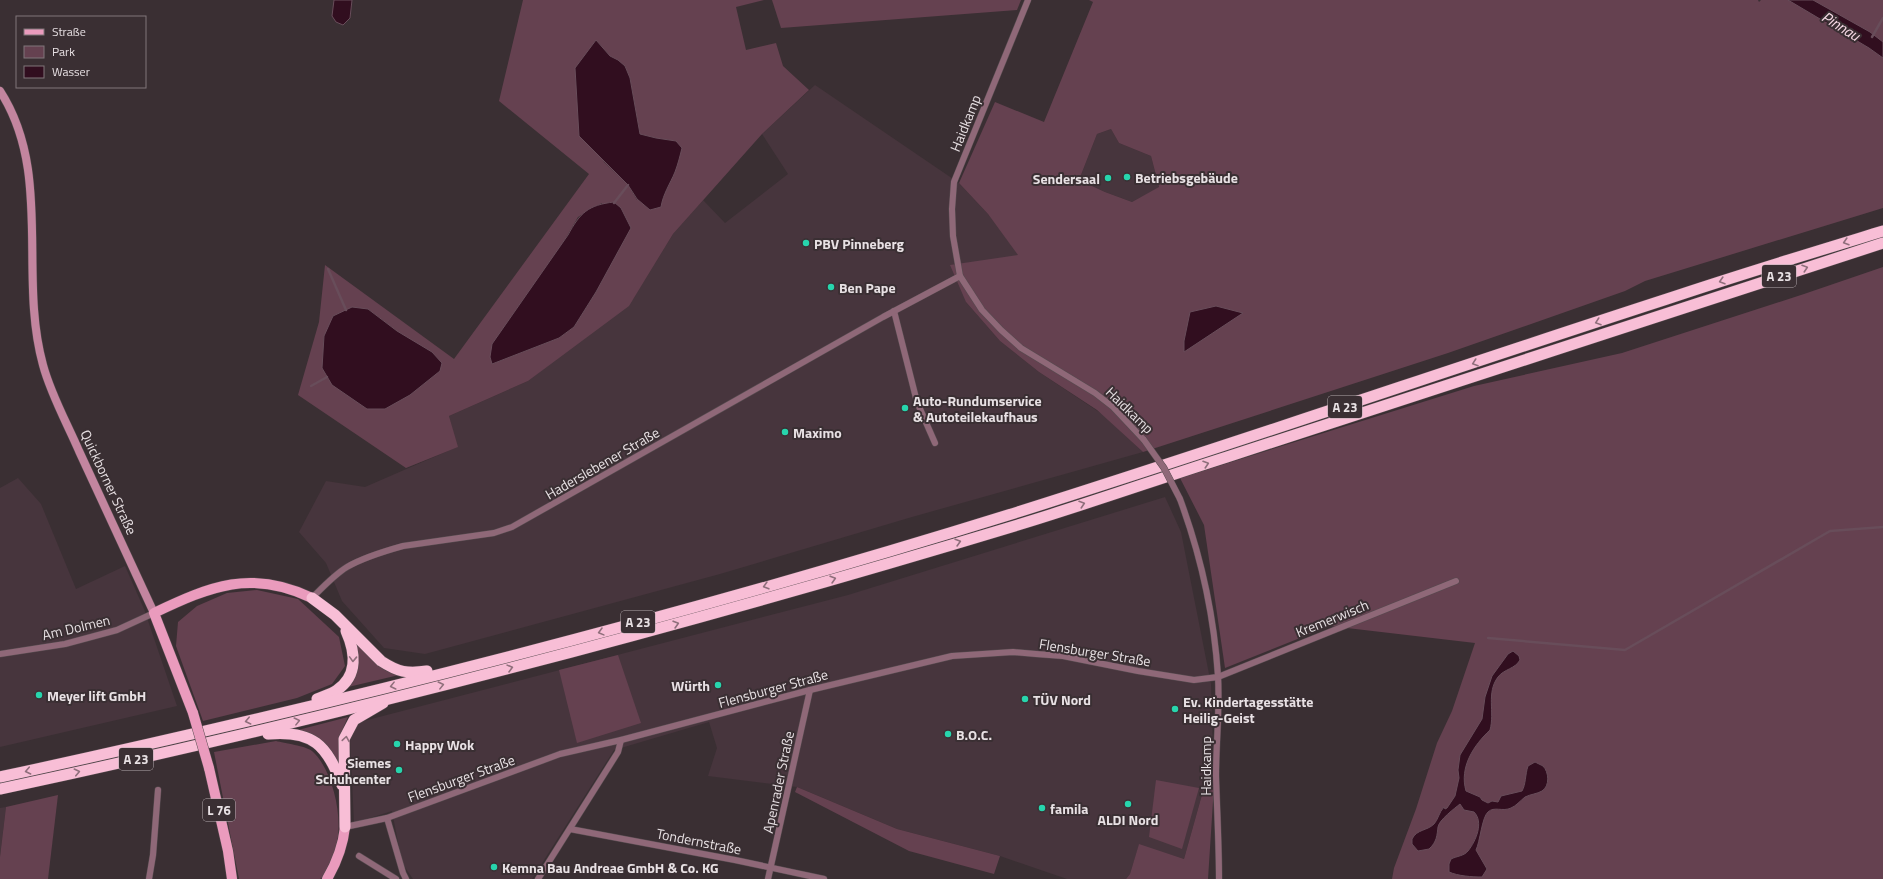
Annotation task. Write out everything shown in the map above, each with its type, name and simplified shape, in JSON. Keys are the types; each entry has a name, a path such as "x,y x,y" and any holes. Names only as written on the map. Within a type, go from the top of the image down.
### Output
{"highway":[{"name":"A 23","path":"0,777 281,713 471,666 789,579 1017,512 1315,417 1670,298 1883,231"},
{"name":"A 23","path":"0,789 232,737 669,626 1024,523 1331,424 1674,309 1883,243"},
{"path":"312,598 325,606 375,656 400,671 409,673 471,666"},
{"path":"281,713 337,690 351,674 354,660 352,644 342,623"},
{"path":"345,827 344,739 348,728 354,720 390,698"},
{"path":"232,737 285,732 301,734 309,738 324,750 335,766 344,792"}],"main road":[{"name":"Quickborner Straße","path":"0,91 16,121 27,162 30,190 34,317 43,364 60,408 154,613 192,713 209,768 228,851 232,879"},
{"path":"154,613 210,588 242,582 275,585 312,598"},
{"path":"327,879 341,848 345,827"}],"street":[{"name":"Haidkamp","path":"1028,0 954,182 952,209 953,236 960,276 982,310 1021,348 1095,393 1113,407 1144,440 1164,468 1180,499 1192,531 1205,582 1214,635 1218,678 1216,776 1219,879"},
{"name":"Haderslebener Straße","path":"312,598 331,578 348,566 389,550 407,545 494,533 512,527 894,311 960,276"},
{"path":"894,311 917,402 935,443"},
{"name":"Kremerwisch","path":"1218,678 1456,581"},
{"name":"Am Dolmen","path":"0,654 65,644 117,630 154,613"},
{"name":"Flensburger Straße","path":"345,827 387,818 560,754 621,740 810,690 952,656 1006,653 1063,656 1138,671 1194,680 1218,678"},
{"name":"Apenrader Straße","path":"768,879 810,690"},
{"path":"538,879 618,752 621,740"},
{"path":"149,879 153,855 158,790"},
{"path":"387,818 398,858 406,879"},
{"name":"Tondernstraße","path":"570,829 771,867 824,879"},
{"path":"359,856 396,879"}],"shaded area":[{"path":"815,85 959,183 988,214 1019,255 966,302 1000,341 1039,372 1102,414 1143,452 912,517 720,574 425,654 384,648 342,601 326,563 299,532 326,481 365,487 457,447 449,416 528,381 633,299 673,234 703,200 725,223 788,174 762,134"},
{"path":"1111,129 1119,143 1151,156 1159,188 1132,202 1079,180 1097,134"},
{"path":"18,478 41,504 76,589 125,566 144,609 177,706 0,747 0,488"},
{"path":"1165,497 1181,532 1211,684 1214,786 1205,784 1184,859 1139,845 1130,874 1126,879 1067,879 1000,856 897,829 797,787 708,776 717,748 709,722 614,750 532,879 413,879 402,863 392,811 354,823 350,738 356,723 848,595"},
{"path":"6,807 0,857 0,808"}],"green space":[{"path":"523,0 764,0 736,7 746,50 776,43 783,66 809,90 762,134 673,234 629,306 528,381 449,416 458,447 406,468 298,395 319,322 325,265 454,359 589,174 499,101","holes":["596,40 610,56 625,66 630,78 640,134 676,141 668,187 662,196 637,200 628,185 604,162 578,102 576,68","602,203 612,261 596,292 574,327 559,338 492,364 578,217","368,309 397,331 440,371 426,380 323,351 324,336"]},
{"path":"772,0 1021,0 1017,10 781,28"},
{"path":"1089,0 1758,0 1759,2 1761,0 1883,0 1883,208 1645,281 1625,291 1448,353 1143,452 1097,410 1039,372 1000,341 966,302 950,265 1018,255 988,214 959,183 995,102 1044,122 1093,2","holes":["1111,129 1119,143 1151,156 1159,187 1132,202 1079,180 1097,134"]},
{"path":"1883,267 1883,879 1392,879 1394,868 1416,809 1437,743 1452,711 1475,643 1330,626 1225,668 1204,525 1180,478 1474,386 1622,353"},
{"path":"257,590 298,599 339,637 345,666 332,684 297,698 203,721 176,646 178,622 197,606 227,593"},
{"path":"351,637 399,675 344,688"},
{"path":"618,655 641,723 577,743 559,670"},
{"path":"348,717 339,737 338,764 298,730"},
{"path":"276,741 300,746 312,751 326,770 331,782 335,796 339,823 338,835 334,854 323,877 320,879 239,879 214,752"},
{"path":"1156,780 1199,788 1182,849 1149,837"},
{"path":"1205,784 1214,786 1208,879 1126,879 1130,874 1139,844 1184,859"},
{"path":"797,787 897,829 1000,856 994,874 909,851 795,792"},
{"path":"58,795 48,879 0,879 0,857 6,807"}],"water":[{"path":"334,0 352,0 350,18 343,25 336,22 332,16"},
{"name":"Pinnau","path":"1788,0 1813,0 1870,32 1883,42 1883,58 1869,48"},
{"path":"596,40 610,56 625,66 630,78 640,134 676,141 682,148 676,169 665,193 661,207 650,210 637,199 628,185 579,136 575,68"},
{"path":"614,202 621,208 631,228 596,292 574,327 559,338 492,364 490,357 492,344 577,221 586,211 591,208 605,203"},
{"path":"1216,306 1243,313 1184,352 1184,341 1190,312"},
{"path":"352,307 368,309 397,331 432,352 442,363 440,371 410,395 385,409 367,409 332,385 322,368 324,336 333,316"},
{"path":"1513,651 1519,656 1520,660 1518,663 1500,674 1494,683 1492,690 1492,716 1490,730 1479,742 1469,757 1466,765 1464,782 1466,791 1480,797 1488,803 1492,801 1498,802 1501,796 1522,791 1528,766 1535,762 1543,766 1545,769 1548,779 1546,786 1542,791 1525,797 1513,807 1508,809 1493,809 1488,812 1484,819 1476,850 1487,869 1482,877 1449,872 1449,864 1451,859 1466,853 1474,842 1479,826 1477,816 1474,812 1464,810 1460,804 1455,808 1439,824 1435,841 1429,849 1418,851 1412,844 1412,839 1417,833 1434,824 1442,809 1444,807 1445,809 1447,808 1455,796 1459,778 1458,770 1460,755 1482,719 1485,697 1492,676 1508,654"}],"waterway":[{"path":"1872,37 1883,18"},
{"path":"614,203 628,185"},
{"path":"328,269 346,310"},
{"path":"311,386 327,377"},
{"path":"1488,638 1625,650 1830,531 1883,527"}],"place":[{"name":"Betriebsgebäude","path":"1127,177"},
{"name":"Sendersaal","path":"1108,178"},
{"name":"PBV Pinneberg","path":"806,243"},
{"name":"Ben Pape","path":"831,287"},
{"name":"Auto-Rundumservice & Autoteilekaufhaus","path":"905,408"},
{"name":"Maximo","path":"785,432"},
{"name":"Würth","path":"718,685"},
{"name":"Meyer lift GmbH","path":"39,695"},
{"name":"TÜV Nord","path":"1025,699"},
{"name":"Ev. Kindertagesstätte Heilig-Geist","path":"1175,709"},
{"name":"B.O.C.","path":"948,734"},
{"name":"Happy Wok","path":"397,744"},
{"name":"Siemes Schuhcenter","path":"399,770"},
{"name":"ALDI Nord","path":"1128,804"},
{"name":"famila","path":"1042,808"},
{"name":"Kemna Bau Andreae GmbH & Co. KG","path":"494,867"}]}
